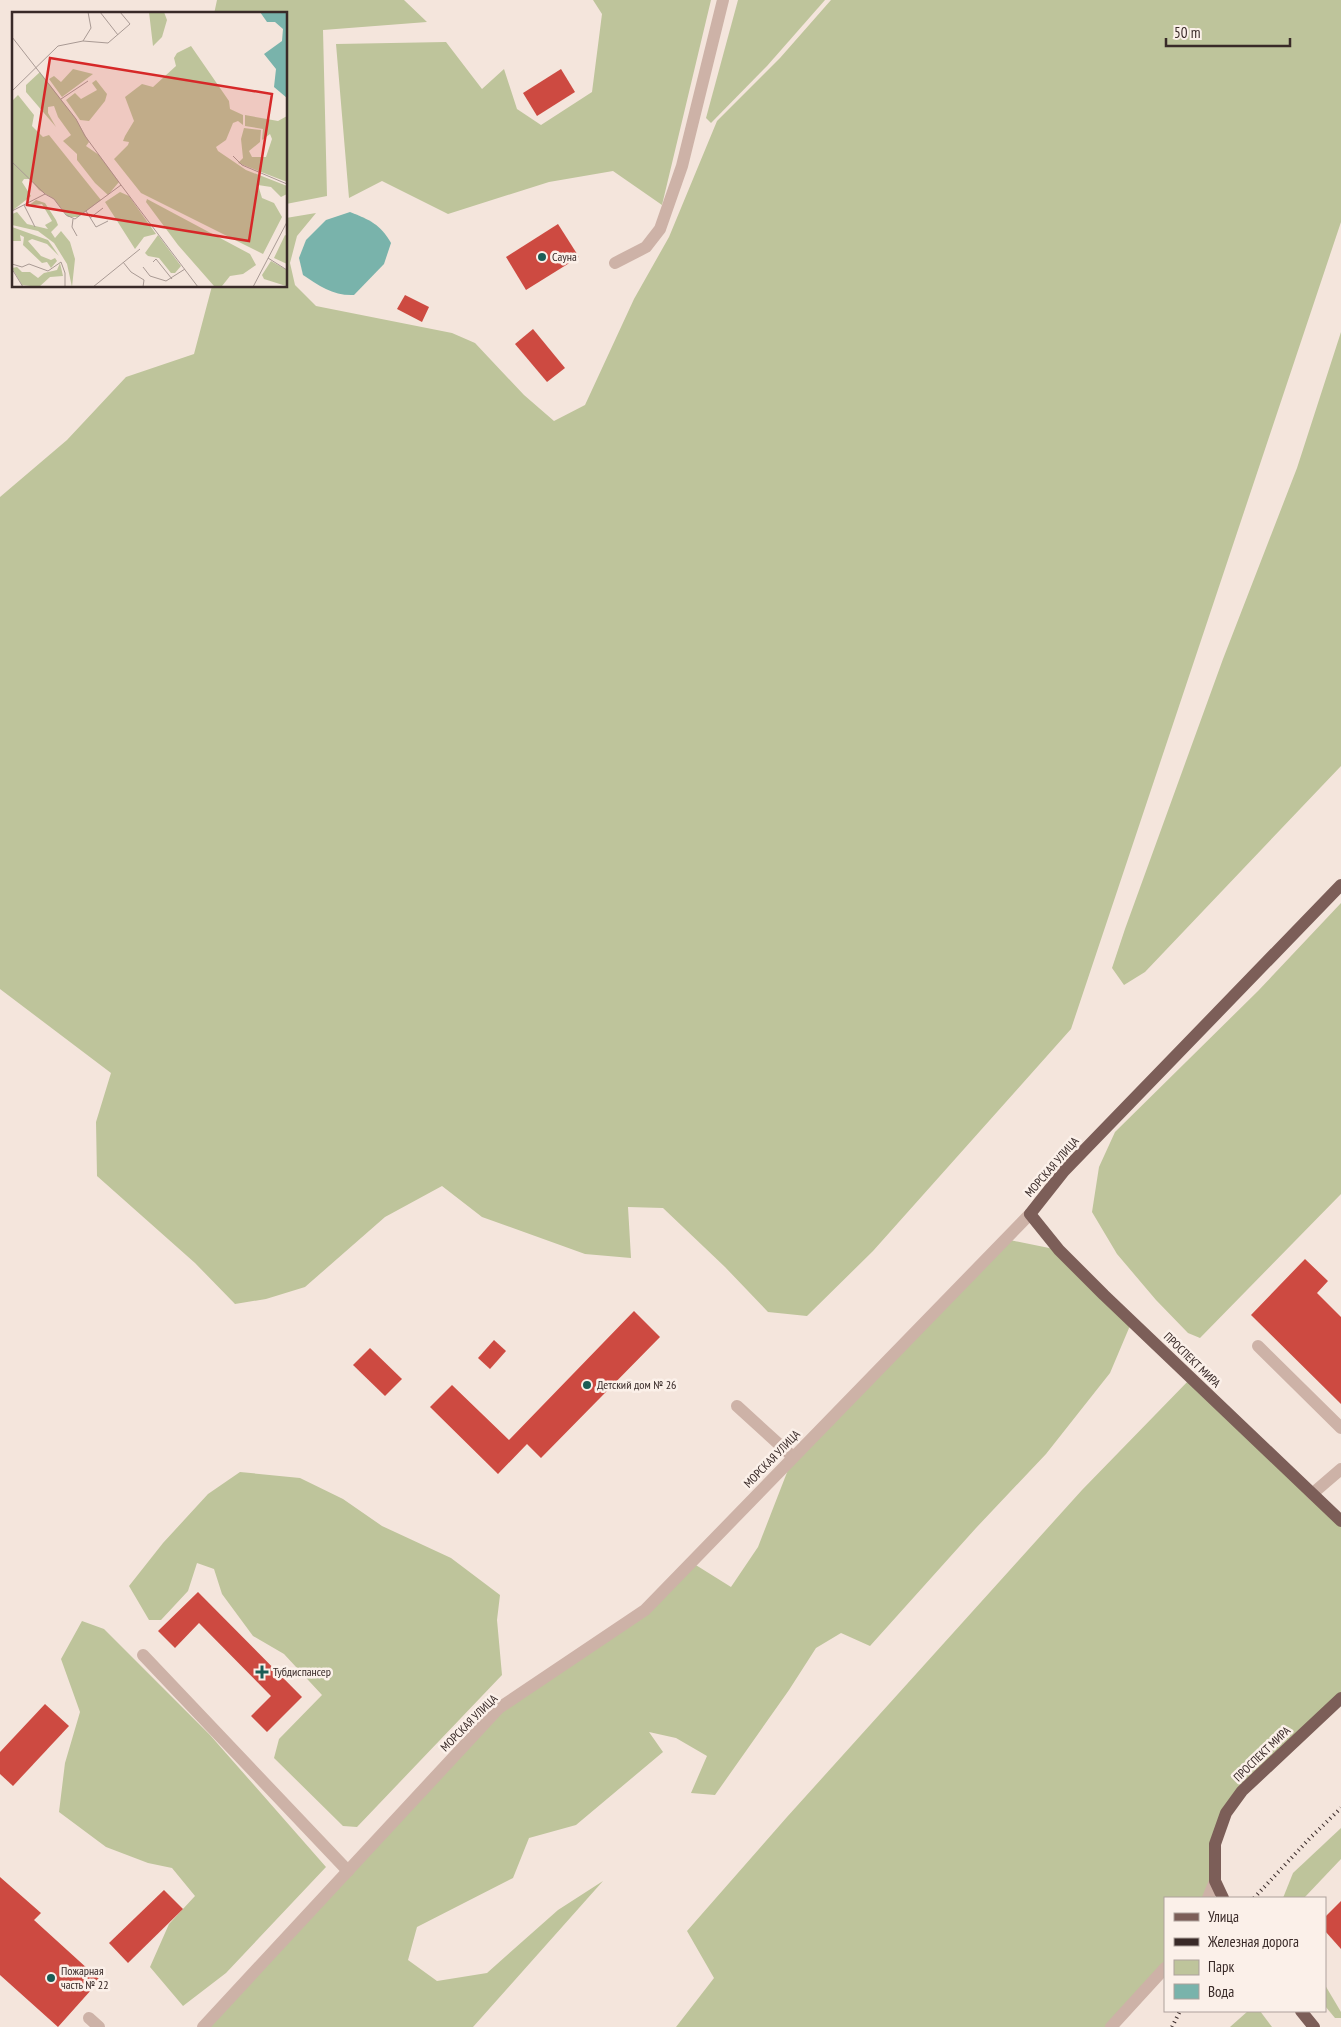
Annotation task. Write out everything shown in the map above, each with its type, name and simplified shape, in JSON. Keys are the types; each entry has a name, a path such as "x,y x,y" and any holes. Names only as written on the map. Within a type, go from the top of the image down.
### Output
{"main road":[{"name":"МОРСКАЯ УЛИЦА","path":"1030,1214 1064,1171 1341,885"},
{"name":"ПРОСПЕКТ МИРА","path":"1030,1214 1059,1250 1104,1295 1341,1521"},
{"name":"ПРОСПЕКТ МИРА","path":"1223,1897 1215,1881 1215,1844 1226,1813 1242,1791 1341,1698"},
{"path":"1301,2012 1314,2027"}],"street":[{"path":"616,263 646,247 660,229 682,166 723,0"},
{"name":"МОРСКАЯ УЛИЦА","path":"204,2027 500,1708 644,1610 1030,1214"},
{"path":"1258,1346 1341,1428"},
{"path":"737,1406 793,1457"},
{"path":"1312,1494 1341,1469"},
{"path":"143,1655 348,1871"},
{"path":"1208,1897 1215,1881"},
{"path":"1111,2027 1164,1969"},
{"path":"89,2018 99,2027"}],"green space":[{"path":"217,0 404,0 427,22 323,30 327,196 288,204 288,12 214,12"},
{"path":"593,0 711,0 662,205 613,171 549,182 448,214 382,181 349,198 336,44 446,42 482,89 504,69 517,109 541,125 592,92 602,14"},
{"path":"738,0 825,0 767,66 711,123 706,118"},
{"path":"831,0 1341,0 1341,222 1071,1029 873,1251 807,1316 768,1312 725,1267 663,1208 628,1207 631,1258 585,1254 482,1217 442,1186 385,1217 305,1287 266,1299 235,1304 195,1263 97,1176 96,1122 111,1073 0,989 0,497 67,440 126,377 194,354 211,288 288,288 288,218 316,213 297,236 290,263 295,285 316,306 452,333 475,343 524,395 554,421 585,405 634,299 669,237 717,121 780,58"},
{"path":"1341,332 1341,766 1145,972 1124,985 1112,968 1223,659 1297,468"},
{"path":"1341,903 1341,1194 1200,1338 1188,1333 1156,1300 1117,1254 1092,1212 1099,1167 1115,1132 1258,991"},
{"path":"1005,1239 1059,1250 1132,1321 1110,1373 1046,1454 976,1528 870,1646 841,1633 816,1648 789,1690 715,1795 691,1793 707,1756 676,1738 649,1732 663,1752 576,1825 529,1838 513,1878 417,1927 408,1960 437,1981 487,1973 558,1910 603,1881 473,2027 203,2027 499,1708 645,1610 691,1562 731,1587 758,1547 793,1457"},
{"path":"1191,1378 1341,1521 1341,1698 1226,1813 1208,1897 1164,1897 1164,1969 1111,2027 676,2027 714,1978 687,1931 787,1817 1082,1490"},
{"path":"240,1472 300,1478 343,1499 382,1526 451,1558 500,1595 497,1620 502,1675 357,1827 343,1826 274,1758 279,1739 322,1695 284,1654 253,1636 222,1594 214,1569 197,1563 188,1591 161,1620 149,1620 129,1586 163,1543 208,1494"},
{"path":"82,1621 104,1629 210,1735 326,1867 226,1973 183,2006 150,1967 169,1924 195,1896 172,1868 148,1863 106,1847 59,1812 65,1763 80,1712 61,1659"},
{"path":"1341,1828 1341,1859 1305,1897 1283,1897 1293,1873"},
{"path":"1326,1987 1341,2012 1341,2018 1335,2018 1326,2007"},
{"path":"1247,2012 1261,2012 1272,2027 1230,2027"}],"water":[{"path":"350,212 374,223 383,231 391,243 384,264 354,295 333,292 303,275 299,258 306,240 326,220"}],"building":[{"path":"561,69 575,92 537,116 523,93"},
{"name":"Сауна","path":"558,224 579,257 526,290 506,257"},
{"path":"405,295 429,307 422,322 397,309"},
{"path":"533,329 565,368 547,382 515,344"},
{"path":"1305,1259 1328,1281 1317,1293 1341,1317 1341,1404 1251,1315"},
{"name":"Детский дом № 26","path":"634,1311 660,1337 541,1458 527,1444 498,1474 430,1407 452,1385 509,1440"},
{"path":"494,1340 506,1351 490,1369 478,1358"},
{"path":"370,1348 402,1379 385,1396 353,1365"},
{"name":"Тубдиспансер","path":"198,1592 302,1697 267,1732 251,1716 271,1696 199,1623 175,1648 158,1631"},
{"path":"45,1704 69,1726 13,1786 0,1774 0,1752"},
{"name":"Пожарная часть № 22","path":"0,1877 41,1913 34,1920 100,1980 58,2027 0,1975"},
{"path":"164,1890 183,1909 128,1963 109,1943"},
{"path":"1341,1901 1341,1949 1326,1932 1326,1916"}],"railway":[{"path":"1255,1897 1341,1808"},
{"path":"1172,2027 1180,2012"}],"place":[{"name":"Сауна","path":"542,257"},
{"name":"Детский дом № 26","path":"587,1385"},
{"name":"Тубдиспансер","path":"262,1672"},
{"name":"Пожарная часть № 22","path":"51,1978"}]}
